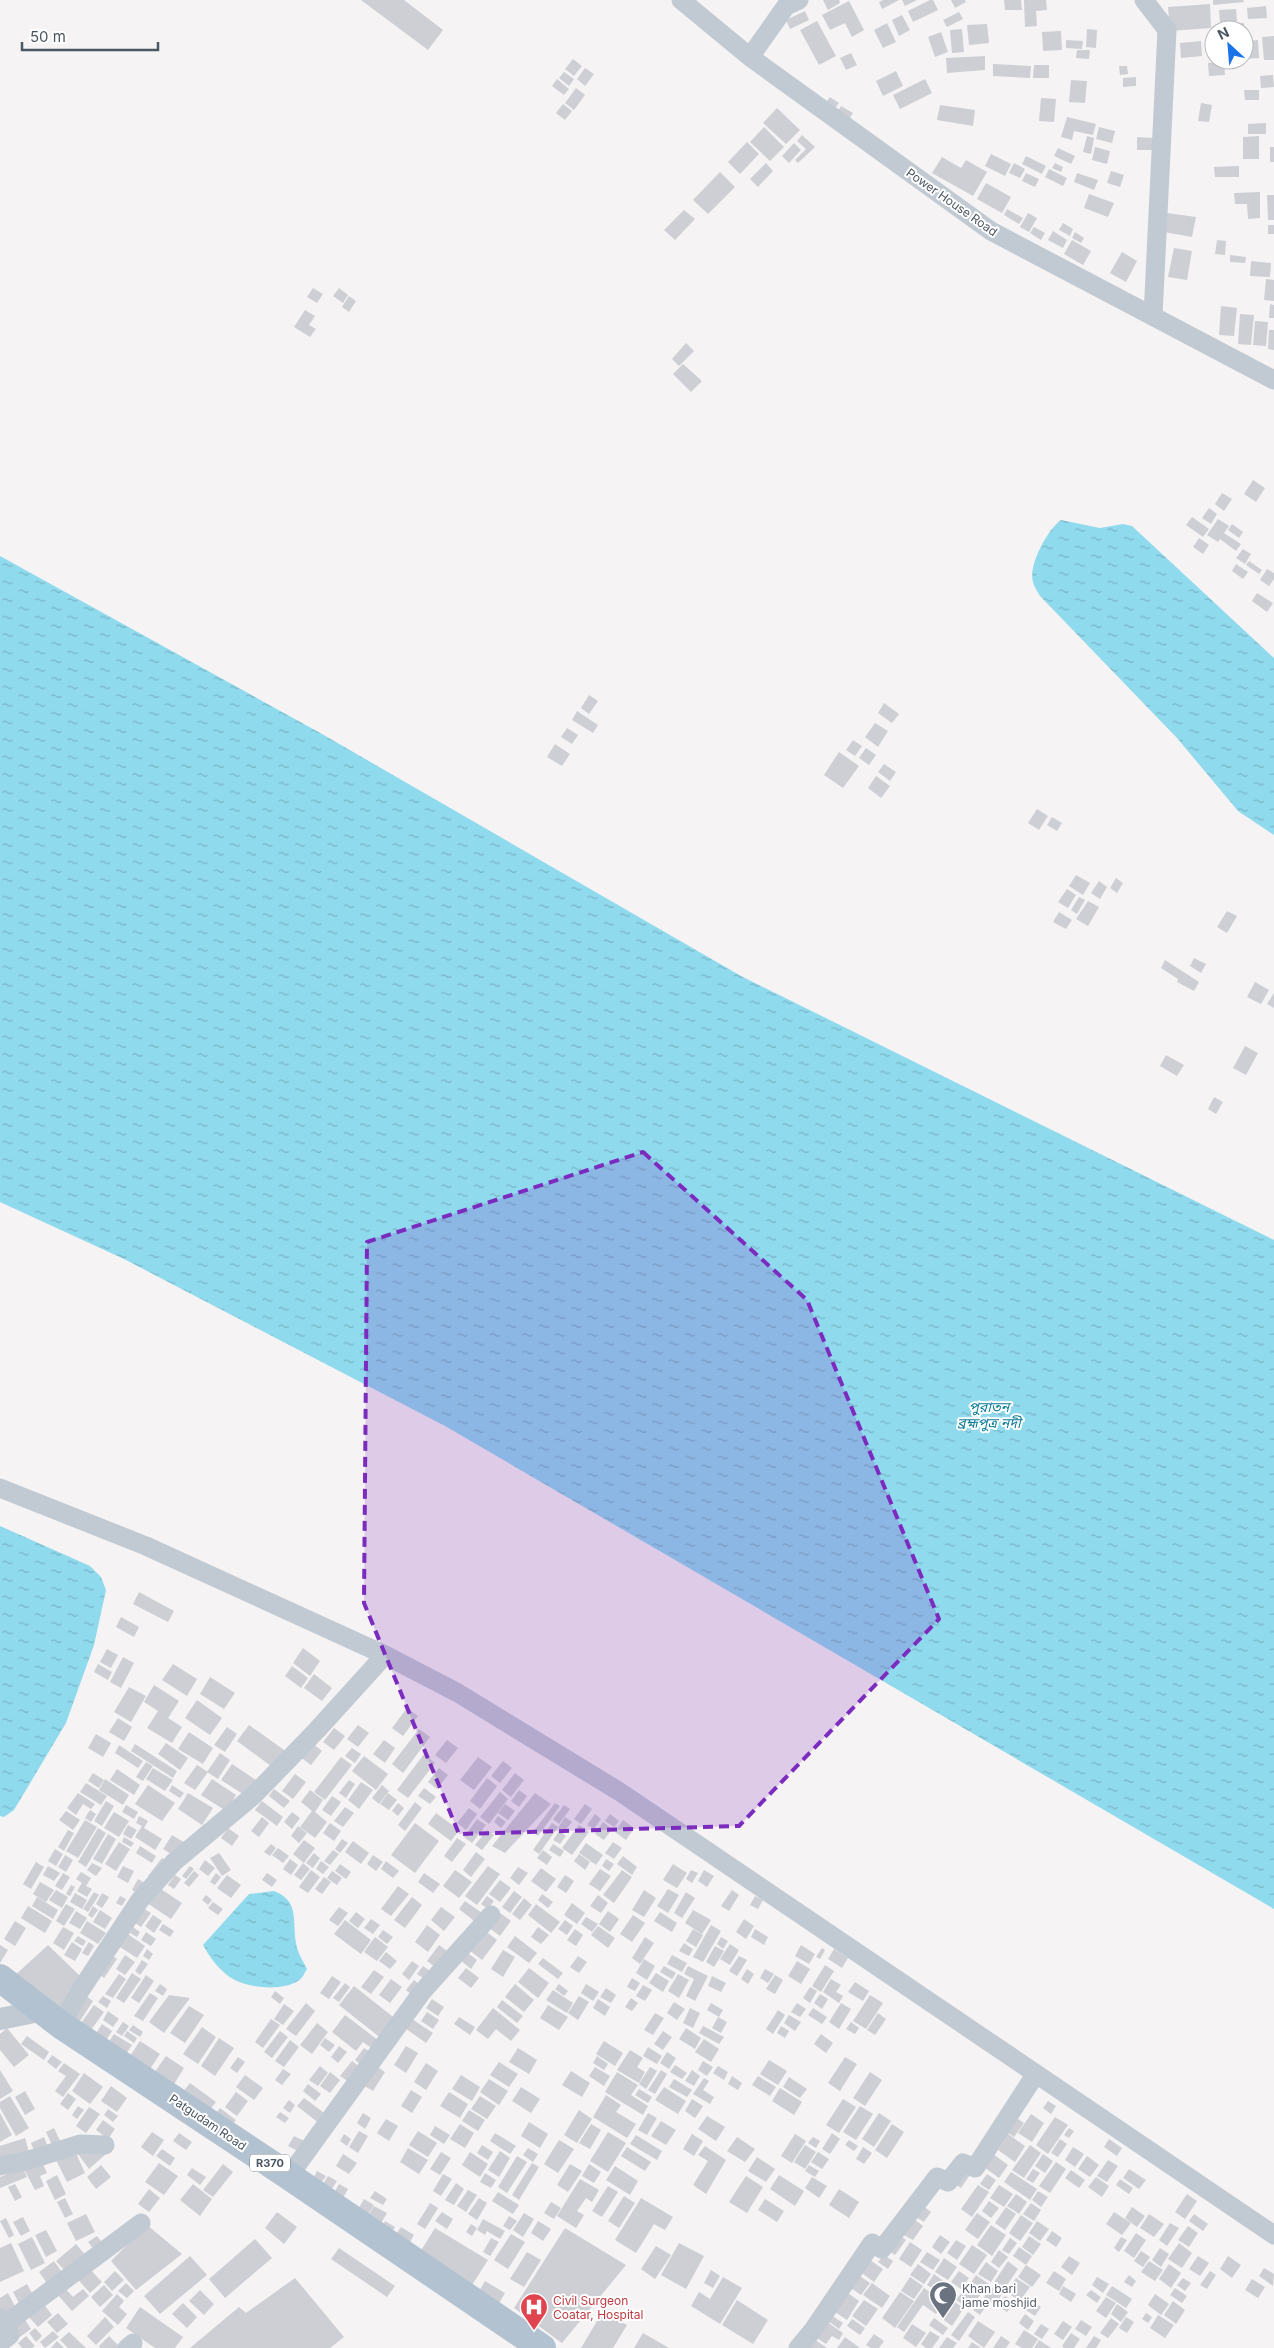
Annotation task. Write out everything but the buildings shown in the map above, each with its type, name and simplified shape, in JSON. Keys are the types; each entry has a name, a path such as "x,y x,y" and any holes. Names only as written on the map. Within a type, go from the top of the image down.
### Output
{"main road":[{"name":"Patgudam Road","path":"0,1978 53,2018 542,2348"}],"street":[{"name":"Power House Road","path":"681,0 750,57 991,231 1274,380"},
{"path":"750,57 786,6 799,0"},
{"path":"1144,0 1167,30 1153,316"},
{"path":"0,1488 146,1546 385,1655 458,1692 620,1792 1035,2075 1274,2235"},
{"path":"0,2018 53,2018 80,1991 140,1900 174,1862 254,1795 317,1730 385,1655"},
{"path":"288,2176 422,1992 491,1916"},
{"path":"798,2348 813,2330 872,2243 882,2249 937,2177 948,2182 963,2163 975,2168 1035,2075"},
{"path":"0,2166 26,2161 80,2144 105,2145"},
{"path":"1,2329 141,2223"}],"highlighted area":[{"path":"643,1152 807,1300 939,1619 739,1826 459,1834 364,1603 367,1242"}],"water":[{"path":"1061,520 1100,528 1123,524 1132,526 1274,658 1274,835 1238,811 1177,738 1040,596 1033,582 1033,566 1045,539"},
{"name":"পুরাতন ব্রহ্মপুত্র নদী","path":"0,556 322,734 741,976 1274,1240 1274,1909 445,1426 124,1259 0,1202"},
{"path":"0,1526 90,1566 101,1577 106,1590 94,1645 66,1723 14,1810 4,1817 0,1816"},
{"path":"274,1891 288,1900 291,1906 297,1946 307,1969 299,1980 282,1987 252,1986 242,1983 223,1972 203,1945 249,1894"}],"place":[{"name":"Khan bari jame moshjid","path":"943,2319"},
{"name":"Civil Surgeon Coatar, Hospital","path":"534,2331"}]}
